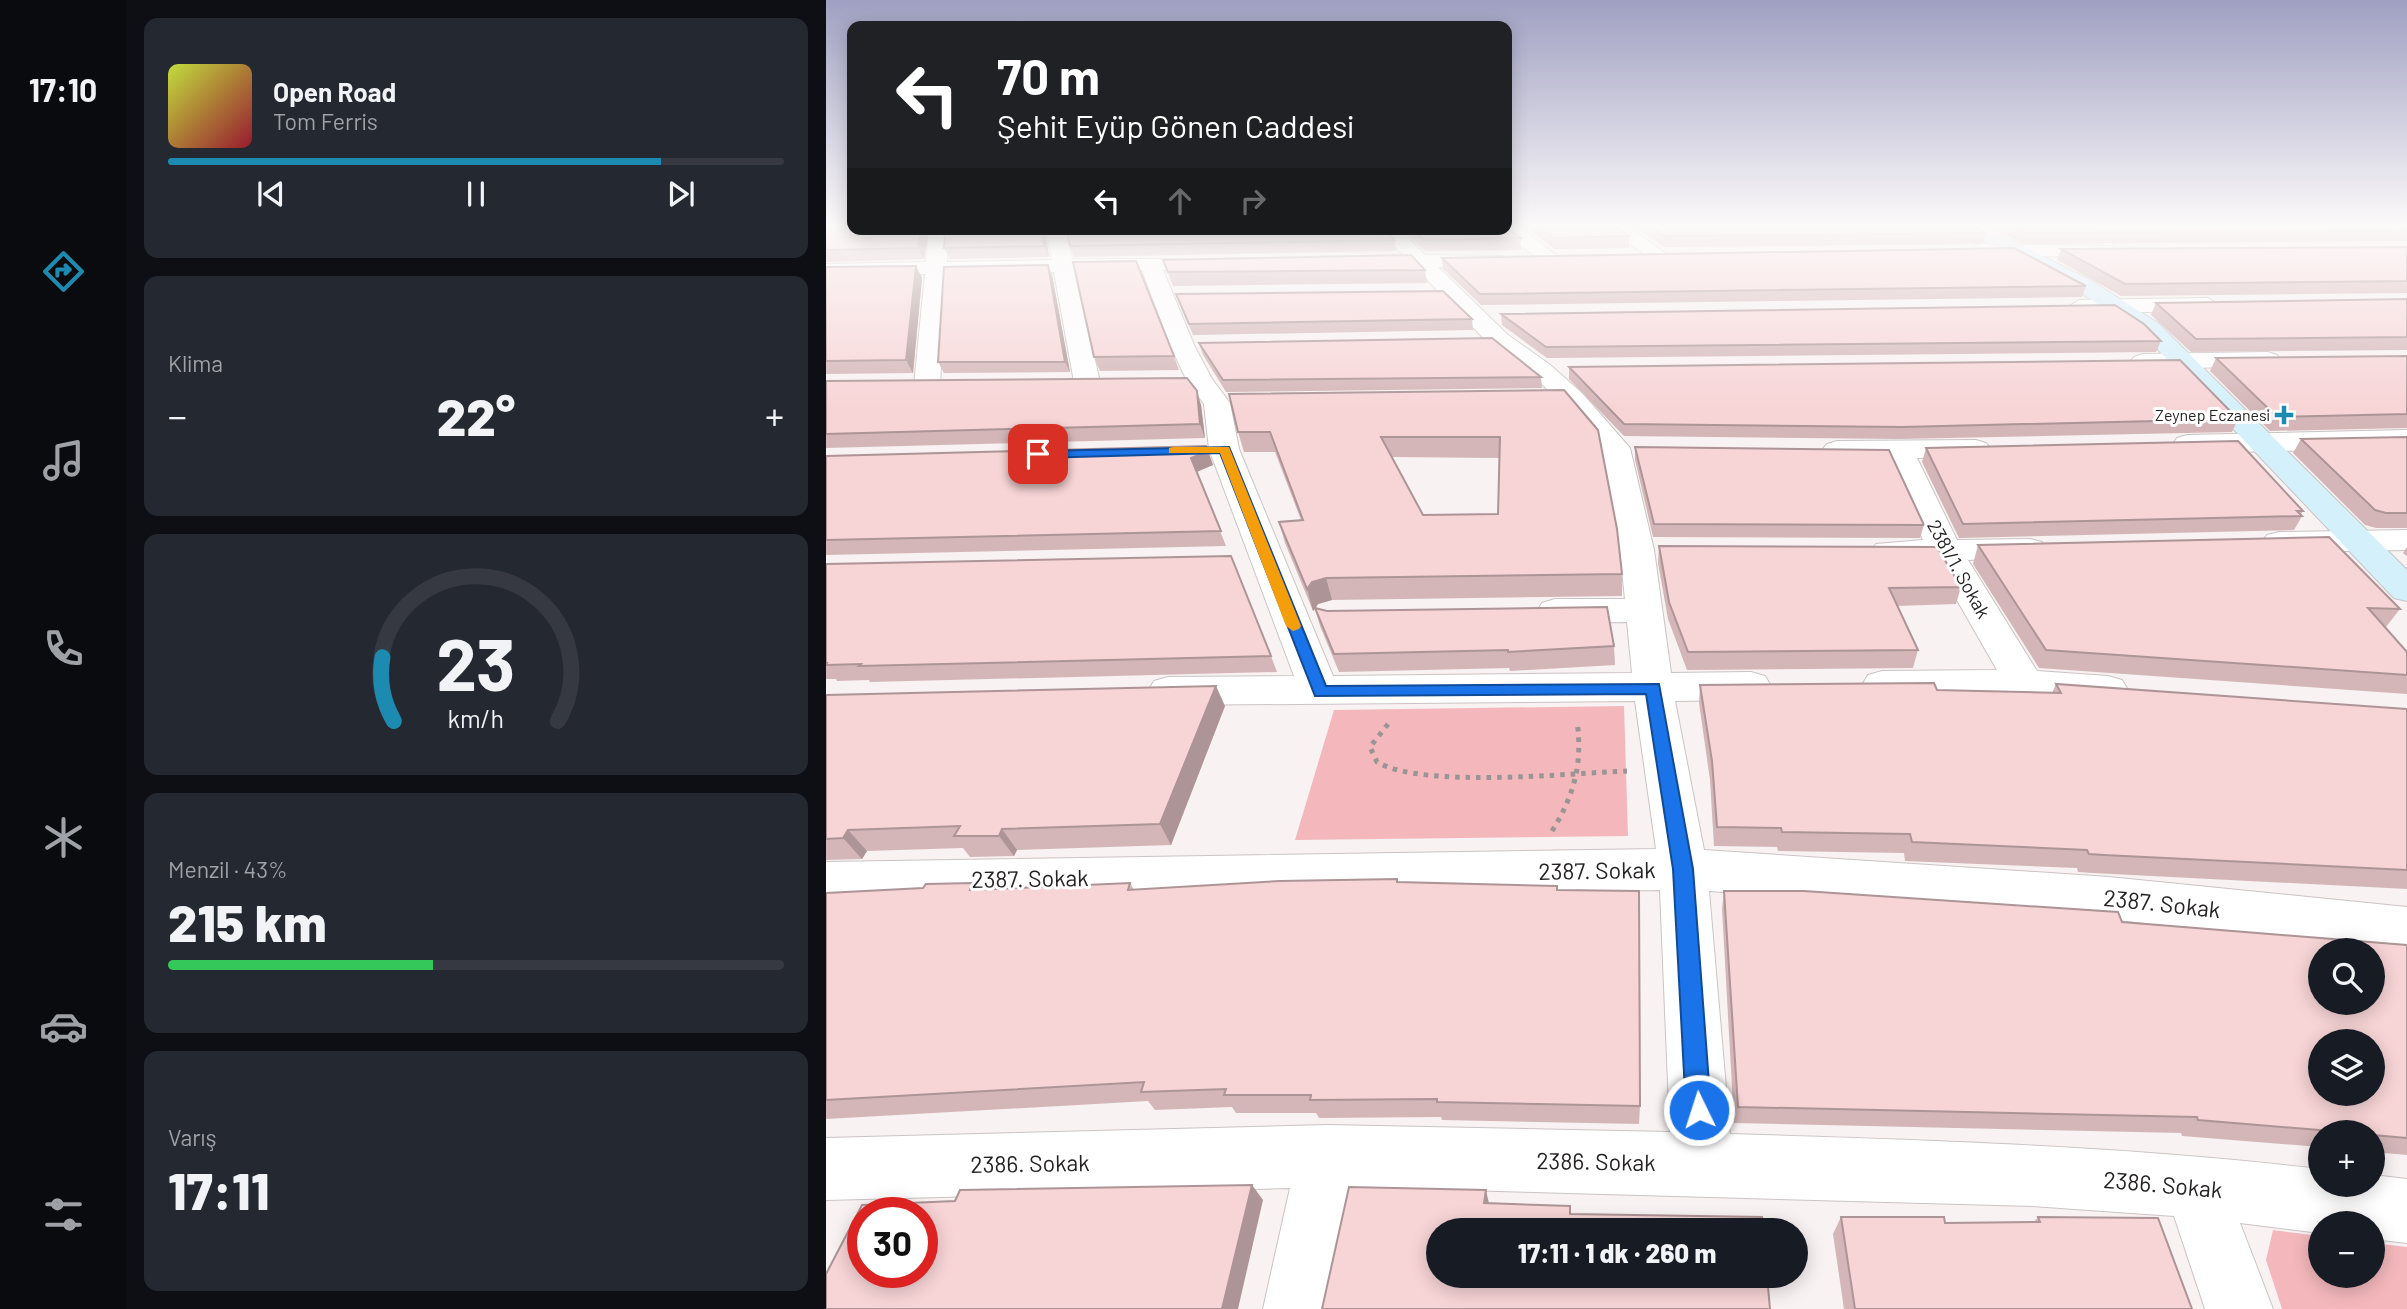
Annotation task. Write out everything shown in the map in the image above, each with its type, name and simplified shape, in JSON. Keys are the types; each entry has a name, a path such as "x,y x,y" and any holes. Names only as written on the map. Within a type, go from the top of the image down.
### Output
{"main road":[{"path":"2086,287 2150,328 2407,590"}],"street":[{"path":"927,385 934,287"},
{"path":"1068,287 1087,382"},
{"path":"1171,287 1179,296 1209,392 1211,450 1252,558 1321,692"},
{"path":"1408,287 1464,308"},
{"path":"1444,287 1536,384 1577,384 1628,448 1651,550 1643,610 1683,869 1702,1164"},
{"path":"1464,308 1501,287"},
{"path":"2052,308 2230,305"},
{"path":"2118,363 2295,360"},
{"path":"2164,444 2407,439"},
{"path":"1804,450 1997,448"},
{"name":"2381/1. Sokak","path":"1899,451 1945,551 2025,684"},
{"path":"2248,543 2407,540"},
{"path":"1861,551 2055,548"},
{"path":"1521,612 1643,610"},
{"path":"1840,685 2025,684 2148,692"},
{"path":"1133,691 1321,692 1787,686"},
{"name":"2387. Sokak","path":"826,883 1683,869 2109,898 2407,930"},
{"path":"1297,1309 1328,1156"},
{"name":"2386. Sokak","path":"826,1169 1328,1156 1702,1164 2032,1175 2195,1186 2407,1211"},
{"path":"2195,1186 2239,1309"}],"path":[{"path":"1518,872 1554,828 1574,796 1578,724 1567,689"},
{"path":"1400,691 1390,722 1370,745 1371,753 1380,764 1408,772 1458,776 1577,771"}],"shaded area":[{"path":"1624,706 1628,836 1295,840 1334,710"},
{"path":"2273,1230 2308,1234 2308,1288 2385,1288 2385,1244 2407,1247 2407,1309 2282,1309 2266,1260"}],"building":[{"path":"826,287 914,287 906,360 826,361"},
{"path":"943,287 1052,287 1065,362 938,362"},
{"path":"1079,287 1146,287 1174,356 1094,357"},
{"path":"1473,287 2004,287 1480,294"},
{"path":"1443,291 1472,319 1189,324 1176,294"},
{"path":"2407,299 2407,337 2196,339 2156,303"},
{"path":"2115,305 2144,324 2161,341 1546,347 1501,314"},
{"path":"1492,338 1541,377 1223,380 1199,343"},
{"path":"2407,356 2407,414 2277,417 2216,358"},
{"path":"2180,360 2238,419 1902,427 1624,424 1569,367"},
{"path":"1187,378 1197,391 1200,424 826,434 826,381"},
{"path":"1564,390 1598,430 1617,529 1622,574 1326,578 1312,582 1307,589 1279,522 1303,520 1270,432 1238,432 1229,394","holes":["1381,437 1500,437 1498,514 1423,515"]},
{"path":"2407,437 2407,513 2375,510 2301,439"},
{"path":"2238,441 2303,511 2297,511 2302,516 1963,524 1926,448"},
{"path":"1206,446 1208,451 1191,458 1221,531 826,540 826,456"},
{"path":"1635,447 1889,450 1924,525 1654,524"},
{"path":"2329,537 2400,609 2368,608 2407,652 2407,675 2046,650 1978,545"},
{"path":"1659,546 1937,547 1961,587 1889,588 1918,650 1688,652 1669,602"},
{"path":"1231,556 1271,656 826,665 826,564"},
{"path":"1607,607 1614,646 1508,652 1334,654 1315,608 1327,611"},
{"path":"1934,683 1937,690 2061,693 2056,684 2407,709 2407,870 2104,855 2089,854 2087,850 1912,842 1910,834 1782,832 1781,828 1717,827 1712,761 1700,685"},
{"path":"1216,686 1160,824 1002,829 999,836 954,836 960,826 848,830 843,838 826,839 826,695"},
{"path":"1397,879 1397,882 1557,886 1557,890 1639,891 1640,1106 1437,1102 1437,1099 1310,1100 1311,1095 1224,1095 1226,1089 1141,1092 1144,1082 826,1100 826,893 923,888 926,884 973,883 970,890 1130,883 1128,890 1280,881"},
{"path":"1724,891 1804,891 2118,912 2122,922 2320,938 2308,938 2308,1015 2385,1015 2385,943 2407,945 2407,1138 2385,1136 2385,1120 2308,1120 2308,1129 2198,1120 2197,1117 1738,1107"},
{"path":"1252,1185 1222,1309 826,1309 826,1274 847,1234 847,1288 938,1288 938,1202 955,1201 960,1190"},
{"path":"1349,1187 1486,1190 1484,1203 1570,1206 1570,1214 1762,1217 1426,1218 1426,1288 1768,1288 1770,1309 1322,1309"},
{"path":"1841,1217 1944,1217 1945,1223 2040,1222 2038,1217 2158,1218 2192,1309 1855,1309"}],"slow traffic":[{"path":"1173,451 1224,449 1293,626"}],"place":[{"name":"Zeynep Eczanesi","path":"2284,415"}],"route":[{"path":"1038,454 1224,449 1265,558 1321,692 1653,688 1683,869 1699,1110"}]}
